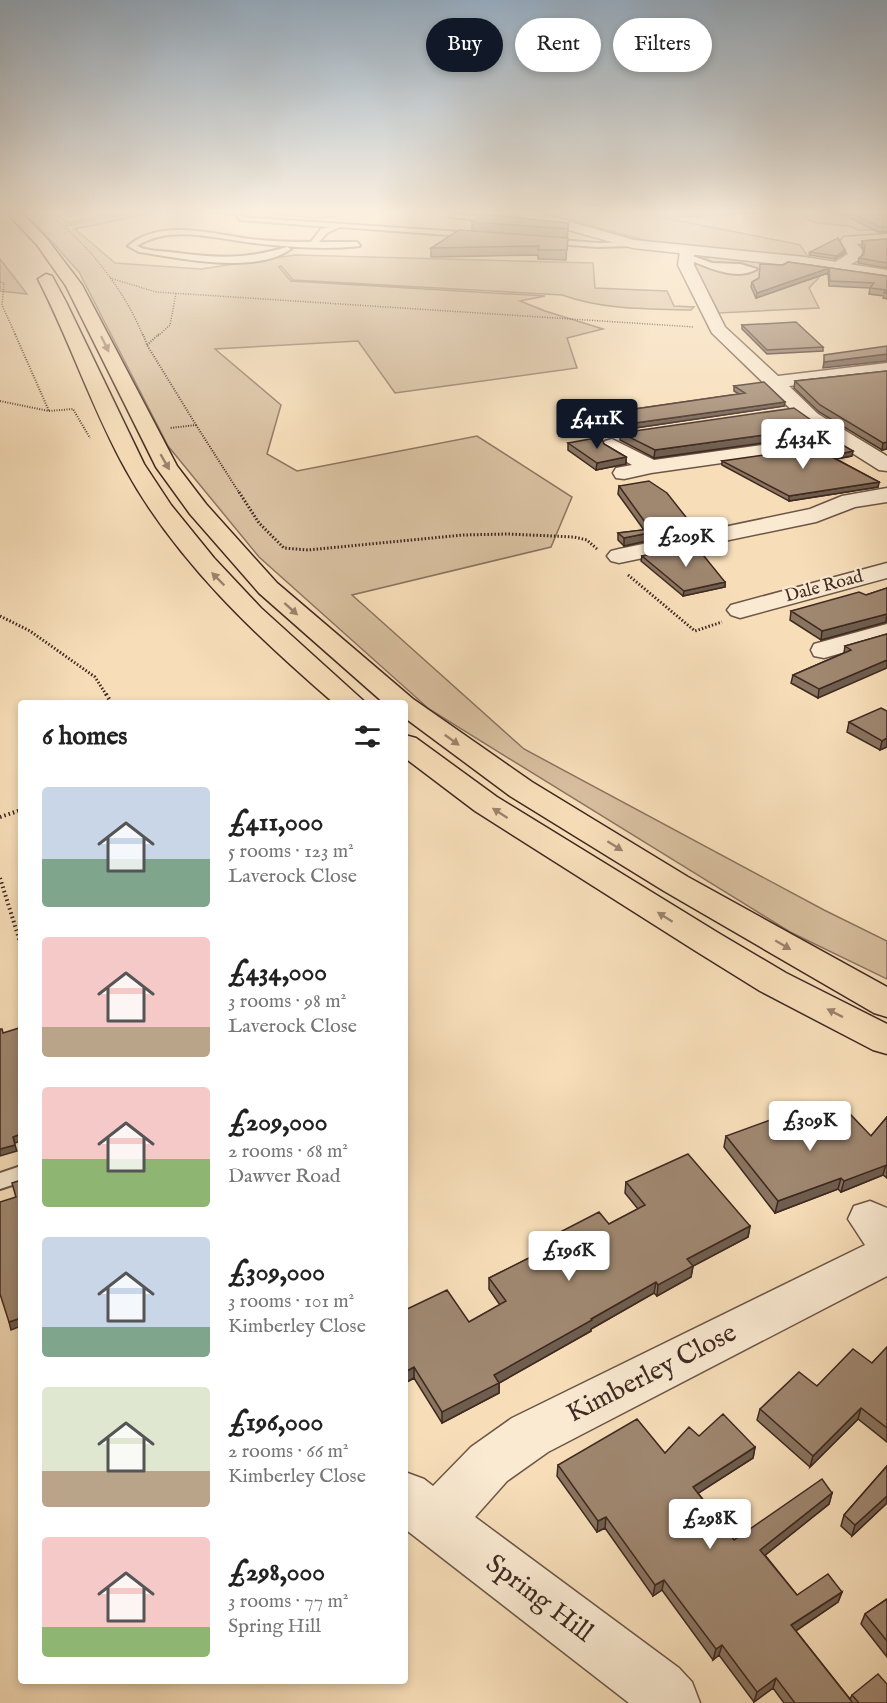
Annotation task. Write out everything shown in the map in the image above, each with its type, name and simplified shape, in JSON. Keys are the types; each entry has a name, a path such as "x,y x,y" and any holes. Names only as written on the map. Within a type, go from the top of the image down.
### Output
{"highway":[{"path":"51,290 65,315 134,465 185,541 208,569 265,627 348,700"},
{"path":"77,290 167,467 198,509 268,588 399,700"},
{"path":"408,707 521,789 676,884 887,1004"},
{"path":"408,746 486,804 666,917 773,982 887,1040"}],"street":[{"path":"700,290 715,325 775,382 795,409 887,465"},
{"path":"775,382 887,369"},
{"path":"624,473 651,467 845,439"},
{"path":"612,445 651,467"},
{"path":"615,560 816,514 850,501 887,495"},
{"name":"Dale Road","path":"748,602 887,570"},
{"path":"824,650 887,632"},
{"name":"Kimberley Close","path":"421,1509 530,1435 881,1238"},
{"name":"Spring Hill","path":"421,1509 658,1689 671,1703"}],"lane":[{"path":"0,1181 18,1174"}],"path":[{"path":"118,290 136,317 147,345 259,523 284,548 308,550 463,535 543,534 587,540 615,560 694,631 746,614 748,602"},
{"path":"151,290 715,325"},
{"path":"1,291 2,305 10,326 49,411"},
{"path":"147,345 170,324 176,293"},
{"path":"0,400 49,411 73,409 90,438"},
{"path":"170,428 196,425"},
{"path":"0,616 30,631 95,677 109,700"},
{"path":"0,818 18,811"},
{"path":"0,878 18,935"}],"shaded area":[{"path":"24,290 27,294 0,291"},
{"path":"88,290 451,290 545,296 520,301 603,329 567,338 577,368 395,393 358,341 215,349 281,405 267,454 297,471 477,436 572,497 551,547 352,595 524,749 824,910 887,941 887,979 790,932 429,709 259,557 168,446"},
{"path":"481,290 667,291 674,306 694,307 691,310 626,308 594,304 562,295"},
{"path":"707,290 810,290 819,308 719,313"}],"building":[{"path":"796,322 823,347 767,350 742,325"},
{"path":"887,346 887,354 824,362 824,355"},
{"path":"887,371 887,442 883,443 820,405 795,381"},
{"path":"764,382 785,402 635,423 630,426 614,412 745,393 734,386"},
{"path":"794,408 821,427 655,450 621,433"},
{"path":"601,437 604,444 626,457 597,463 568,443"},
{"path":"841,444 853,451 830,456 879,482 789,496 722,461"},
{"path":"649,481 667,493 689,521 680,522 683,526 624,538 618,533 650,529 619,486"},
{"path":"695,545 725,582 684,591 642,556"},
{"path":"887,588 887,614 822,631 791,611 859,592 866,595"},
{"path":"887,634 887,660 819,689 793,675 851,650 845,646"},
{"path":"881,708 887,711 887,738 882,741 849,722"},
{"path":"18,1028 18,1135 13,1137 15,1145 0,1149 0,1029 3,1033"},
{"path":"795,1111 811,1129 850,1114 871,1136 887,1117 887,1165 844,1181 841,1178 778,1201 726,1136"},
{"path":"688,1154 750,1226 687,1259 693,1266 658,1285 656,1282 494,1375 499,1383 442,1412 414,1367 408,1370 408,1309 447,1290 469,1322 506,1301 489,1278 541,1252 535,1245 599,1212 609,1224 645,1205 626,1182"},
{"path":"18,1181 18,1319 9,1322 0,1294 0,1202 16,1197 12,1183"},
{"path":"887,1347 887,1428 861,1408 813,1456 760,1409 799,1372 817,1386 853,1349 872,1363"},
{"path":"723,1414 755,1447 693,1487 734,1540 822,1479 832,1493 760,1550 797,1595 828,1574 842,1592 791,1625 852,1702 850,1703 795,1703 776,1678 757,1692 722,1645 716,1649 664,1580 655,1585 606,1517 598,1521 558,1465 637,1419 665,1453 689,1427 699,1436"},
{"path":"887,1466 887,1496 855,1525 844,1515"},
{"path":"887,1599 887,1641 865,1614"},
{"path":"878,1674 887,1684 887,1703 859,1703 852,1695"}]}
